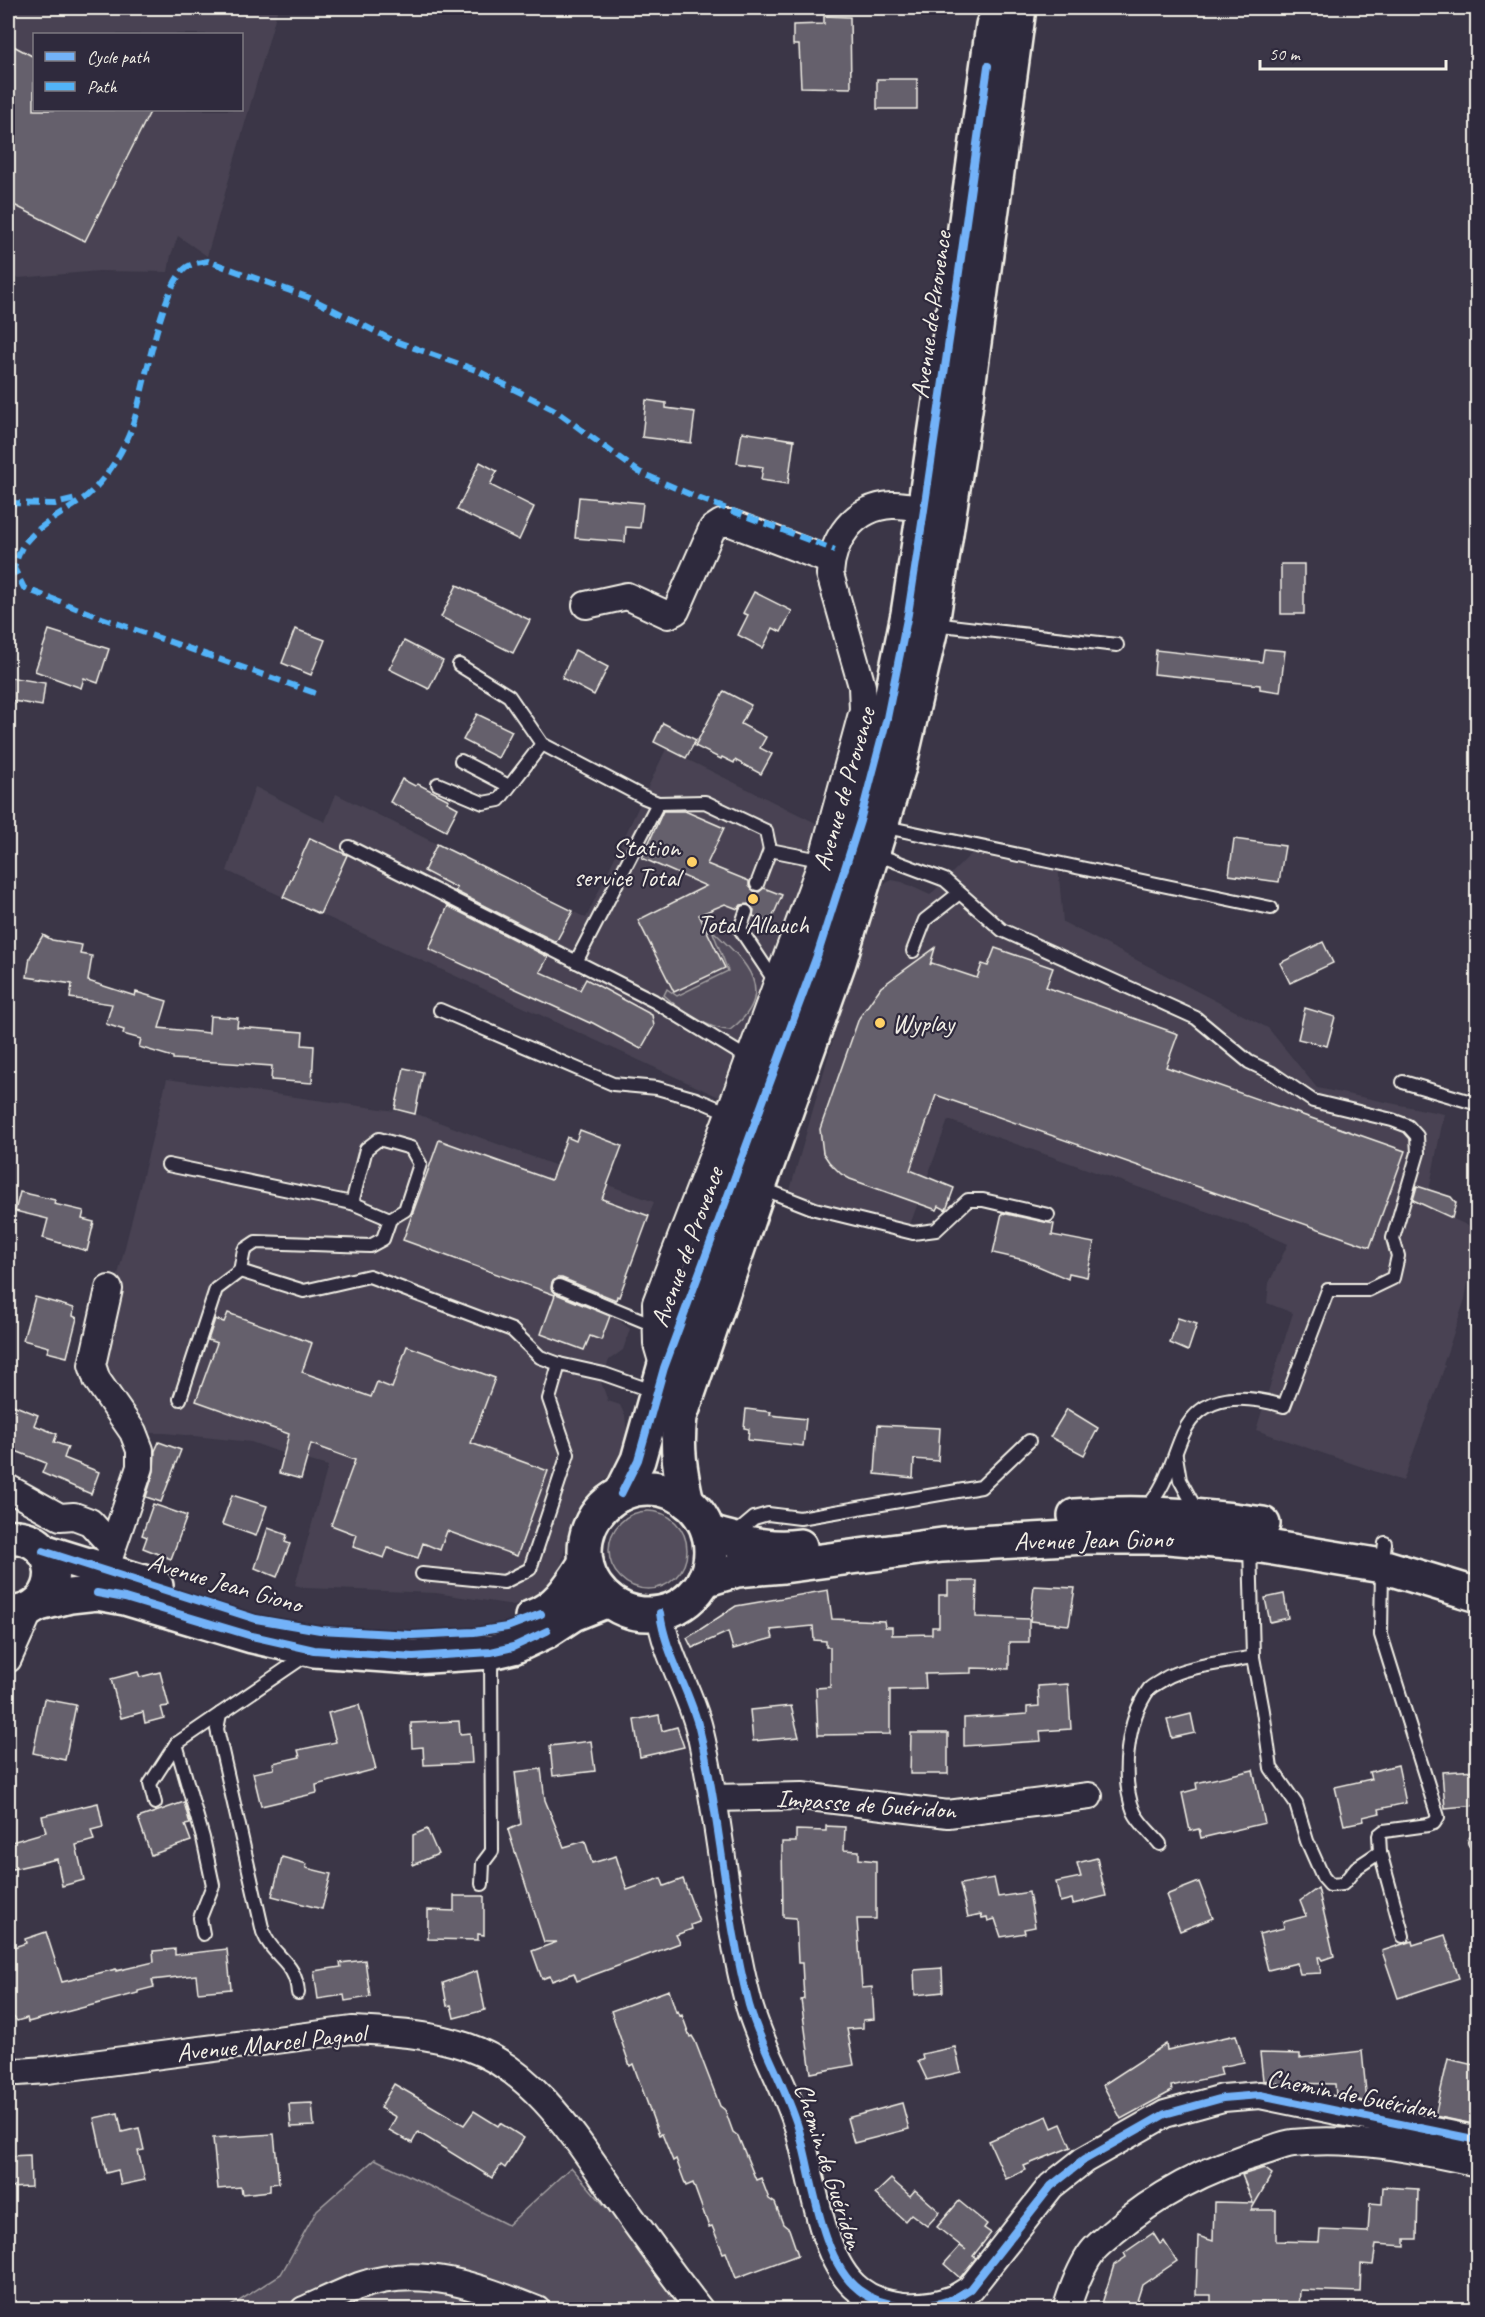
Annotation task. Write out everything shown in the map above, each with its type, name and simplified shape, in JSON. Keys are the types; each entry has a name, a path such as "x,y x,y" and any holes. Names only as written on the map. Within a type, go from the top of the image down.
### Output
{"main road":[{"name":"Avenue de Provence","path":"856,845 899,768 932,624 936,511 958,279 995,8"},
{"name":"Avenue de Provence","path":"687,1502 679,1469 680,1416 747,1182 818,953 856,845 887,718 908,614 965,411 1019,8"},
{"name":"Avenue de Provence","path":"621,1494 638,1460 660,1380 747,1182"},
{"path":"655,1488 672,1492 687,1502 719,1536 711,1549 710,1564 705,1580 693,1595 678,1607 660,1613 641,1614 624,1609 608,1600 590,1576 586,1562 586,1542 592,1522 604,1506 621,1494 638,1489 655,1488"},
{"name":"Avenue Jean Giono","path":"719,1536 779,1549 938,1527 1084,1515 1200,1516 1250,1533 1384,1555 1478,1574"},
{"name":"Avenue Jean Giono","path":"705,1580 737,1570 942,1545 1086,1537 1168,1538 1250,1533"},
{"name":"Avenue Jean Giono","path":"8,1537 25,1538 35,1543 43,1551 108,1558 256,1619 320,1630 412,1635 474,1632 507,1627 541,1614 563,1597 586,1562"},
{"path":"26,1609 51,1584 49,1561 43,1551"},
{"name":"Avenue Jean Giono","path":"1384,1555 1478,1595"},
{"name":"Avenue Jean Giono","path":"26,1609 70,1596 97,1593 125,1598 252,1636 314,1650 413,1657 491,1652 513,1647 547,1631 573,1614 608,1600"}],"street":[{"path":"856,845 864,710 862,686 830,574 831,561 846,527 858,516 875,508 893,505 936,511"},
{"path":"586,605 627,596 668,615 676,611 712,529 721,523 730,523 831,561"},
{"name":"Avenue de Provence","path":"660,1380 656,1303 776,983 856,845"},
{"path":"108,1558 140,1467 140,1450 132,1432 97,1380 92,1365 109,1289"},
{"path":"8,1488 60,1517 74,1516 90,1522 108,1558"},
{"path":"8,1659 26,1609"},
{"name":"Chemin de Guéridon","path":"660,1613 662,1630 695,1712 714,1798 738,1957 750,2007 798,2126 827,2241 842,2270 858,2290 884,2303 930,2305 951,2300 970,2289 1051,2186 1084,2160 1166,2114 1223,2098 1260,2095 1478,2140"},
{"name":"Impasse de Guéridon","path":"714,1798 802,1796 948,1814 1089,1796"},
{"name":"Avenue Marcel Pagnol","path":"8,2070 18,2072 47,2070 352,2030 401,2032 469,2047 510,2069 564,2123 700,2310"},
{"path":"1066,2310 1070,2295 1092,2251 1158,2199 1197,2176 1224,2164 1291,2143 1322,2142 1363,2142 1407,2148 1478,2163"},
{"path":"304,2310 361,2286 409,2277 474,2286 537,2310"}],"lane":[{"path":"932,624 1117,645"},
{"path":"459,665 509,696 542,744 658,803 705,802 766,831 770,850 757,884"},
{"path":"438,784 483,803 498,800 542,744"},
{"path":"461,761 509,786"},
{"path":"576,962 658,803"},
{"path":"856,845 945,880 958,894 1002,930 1196,1018 1249,1062 1272,1073 1313,1101 1392,1120 1408,1126 1417,1136 1418,1153 1393,1238 1398,1256 1393,1278 1368,1290 1328,1290 1284,1406 1265,1401 1228,1398 1194,1414 1154,1500 1141,1514"},
{"path":"770,850 856,845 1271,908"},
{"path":"349,847 654,1001 748,1059"},
{"path":"913,951 925,920 958,894"},
{"path":"746,912 740,929 776,983"},
{"path":"440,1010 613,1084 657,1088 696,1099 729,1113"},
{"path":"1403,1082 1478,1104"},
{"path":"180,1399 216,1288 240,1271 244,1250 256,1242 370,1246 383,1239 390,1219 405,1210 420,1164 411,1148 379,1139 366,1149 352,1203"},
{"path":"168,1165 352,1203 390,1219"},
{"path":"747,1182 815,1209 913,1233 936,1230 968,1200 982,1200 1048,1215"},
{"path":"240,1271 304,1291 369,1276 512,1330 540,1357 559,1364 604,1374 660,1380"},
{"path":"559,1286 656,1326"},
{"path":"422,1574 504,1582 530,1569 568,1454 549,1399 559,1364"},
{"path":"719,1536 754,1518 768,1514 800,1518 981,1487 1029,1441"},
{"path":"1176,1456 1180,1480 1200,1516"},
{"path":"1250,1533 1253,1657 1271,1768 1296,1804 1306,1841 1323,1877 1330,1885 1343,1884 1356,1868 1380,1852"},
{"path":"1384,1555 1381,1635 1438,1817 1428,1825 1384,1831 1379,1835 1380,1852 1403,1936"},
{"path":"155,1803 150,1784 176,1744 314,1650"},
{"path":"482,1884 483,1863 492,1851 491,1652"},
{"path":"1160,1844 1135,1814 1128,1792 1126,1759 1135,1719 1150,1689 1167,1677 1201,1666 1253,1657"},
{"path":"220,1714 217,1729 262,1932 268,1945 289,1965 297,1979 298,1993"},
{"path":"176,1744 203,1838 213,1885 200,1918 203,1934"}],"shaded area":[{"path":"8,8 278,8 207,256 178,236 168,272 99,271 8,277"},
{"path":"666,749 822,826 719,1097 227,871 255,787 325,822 336,794 586,918"},
{"path":"975,850 1058,865 1063,922 1268,1028 1317,1088 1444,1114 1426,1206 1477,1230 1465,1299 1443,1365 1445,1366 1403,1481 1256,1430 1293,1313 1267,1303 1269,1283 1288,1244 1248,1226 948,1120 910,1225 823,1205 790,1190 874,896 882,885 892,880 902,882 930,895"},
{"path":"712,930 745,965 752,977 755,990 753,1003 745,1016 730,1030 712,1026 695,1018 664,995 667,989 677,996 728,971"},
{"path":"167,1079 417,1114 654,1202 612,1315 630,1329 623,1350 609,1360 601,1382 608,1401 620,1405 625,1416 627,1434 623,1455 616,1470 584,1498 573,1516 559,1572 544,1592 514,1605 436,1593 306,1588 295,1585 328,1466 251,1442 165,1433 140,1433 99,1366 116,1283"},
{"path":"640,1511 656,1511 670,1517 681,1528 687,1542 687,1558 681,1572 670,1583 656,1589 640,1589 626,1583 615,1572 609,1558 609,1542 615,1528 626,1517"},
{"path":"375,2159 508,2225 571,2167 664,2274 686,2310 225,2310 281,2274 317,2210"}],"building":[{"path":"824,16 850,17 851,88 801,87 799,45 793,45 793,25 824,24"},
{"path":"8,43 33,56 33,111 150,111 85,241 8,202"},
{"path":"877,79 917,79 917,109 877,109"},
{"path":"646,400 666,403 666,408 695,412 691,443 642,437"},
{"path":"742,432 794,440 788,484 761,480 763,467 737,463"},
{"path":"480,462 497,471 490,485 534,507 519,540 457,510"},
{"path":"579,497 643,503 640,528 626,527 625,542 575,538"},
{"path":"1281,564 1304,564 1304,614 1281,614"},
{"path":"457,585 530,620 513,653 441,617"},
{"path":"754,592 792,611 781,632 773,628 763,648 738,635 748,615 743,613"},
{"path":"295,629 325,640 311,675 282,663"},
{"path":"49,630 109,649 98,683 84,678 81,688 35,671"},
{"path":"404,641 443,661 429,689 389,669"},
{"path":"1264,649 1285,651 1280,692 1260,689 1260,685 1154,674 1156,650 1262,662"},
{"path":"575,650 608,667 594,695 562,678"},
{"path":"8,677 45,683 42,706 8,700"},
{"path":"724,691 751,705 741,724 766,737 760,748 772,754 761,774 735,760 734,763 722,757 721,759 695,746"},
{"path":"477,714 512,731 498,758 463,740"},
{"path":"663,723 696,740 686,758 654,742"},
{"path":"402,779 415,786 418,784 449,800 447,802 458,808 446,831 390,802"},
{"path":"663,811 685,811 724,828 707,864 749,881 749,886 754,891 759,892 764,888 782,895 770,923 753,916 754,910 748,904 741,905 738,909 725,904 699,915 725,968 674,992 638,920 706,886 642,858"},
{"path":"310,838 347,855 320,914 283,897"},
{"path":"1234,839 1285,846 1279,882 1229,875"},
{"path":"437,844 573,911 556,942 455,891 457,888 424,871"},
{"path":"448,906 548,957 540,972 580,990 586,979 652,1015 654,1026 641,1049 591,1022 429,949"},
{"path":"43,935 52,940 82,945 80,954 92,956 88,981 135,996 136,992 167,1001 159,1028 209,1033 210,1016 238,1018 237,1027 303,1032 302,1045 314,1046 312,1083 271,1080 272,1066 173,1059 173,1057 139,1047 141,1039 123,1034 124,1030 106,1024 112,1004 70,998 72,984 27,977 30,957"},
{"path":"1323,942 1333,963 1290,983 1280,963"},
{"path":"935,948 930,965 932,963 977,978 982,964 988,966 995,948 1053,968 1046,987 1178,1034 1166,1067 1405,1151 1370,1247 936,1095 910,1170 954,1188 946,1210 939,1206 937,1210 841,1174 823,1153 820,1129 859,1018 881,987"},
{"path":"1305,1008 1335,1017 1327,1046 1298,1039"},
{"path":"404,1068 423,1072 415,1114 395,1109"},
{"path":"580,1130 622,1146 602,1199 649,1216 616,1300 562,1278 557,1278 552,1282 551,1288 556,1294 610,1316 601,1340 590,1336 584,1350 541,1334 555,1295 403,1240 439,1140 551,1180 567,1137 576,1141"},
{"path":"1417,1186 1451,1197 1456,1203 1452,1218 1413,1200"},
{"path":"20,1192 55,1200 54,1204 84,1211 82,1219 94,1222 87,1251 43,1238 48,1219 15,1211"},
{"path":"1002,1213 1054,1224 1052,1235 1094,1243 1087,1277 1069,1273 1068,1279 1024,1260 993,1253"},
{"path":"35,1297 74,1308 73,1316 77,1318 67,1357 47,1352 49,1347 23,1340"},
{"path":"228,1313 312,1343 302,1372 371,1397 377,1382 392,1388 407,1346 495,1378 471,1443 548,1471 517,1556 447,1531 440,1550 423,1543 418,1558 388,1548 384,1558 353,1547 357,1535 331,1525 355,1460 311,1444 301,1479 279,1473 289,1434 196,1401 217,1343 208,1340 215,1319 224,1322"},
{"path":"1178,1318 1197,1324 1188,1351 1170,1343"},
{"path":"8,1403 38,1415 34,1425 57,1434 54,1442 68,1447 64,1458 99,1472 91,1494 42,1473 46,1463 8,1448"},
{"path":"746,1409 771,1412 770,1415 806,1419 803,1446 748,1440 749,1429 744,1428"},
{"path":"1067,1409 1098,1428 1084,1455 1050,1437"},
{"path":"878,1425 940,1428 938,1461 914,1459 913,1478 875,1474"},
{"path":"159,1442 181,1450 161,1502 146,1497 154,1471 155,1451"},
{"path":"232,1495 267,1506 256,1536 222,1524"},
{"path":"153,1504 187,1516 171,1559 143,1548 147,1537 142,1535"},
{"path":"268,1528 287,1535 285,1542 290,1544 277,1577 255,1568"},
{"path":"948,1581 977,1581 976,1617 1029,1619 1029,1642 1009,1642 1009,1669 971,1668 971,1673 925,1674 926,1689 890,1690 890,1734 818,1735 816,1688 830,1687 830,1647 826,1647 826,1641 814,1640 813,1626 771,1630 773,1638 733,1649 728,1632 692,1648 687,1638 736,1606 828,1590 832,1619 884,1621 885,1627 892,1627 892,1635 932,1634 932,1627 939,1627 939,1595 948,1595"},
{"path":"1034,1586 1075,1588 1069,1625 1030,1621"},
{"path":"1284,1594 1288,1618 1270,1622 1265,1598"},
{"path":"138,1672 140,1677 160,1672 169,1706 161,1707 164,1718 145,1723 143,1712 121,1718 111,1679"},
{"path":"1068,1684 1071,1729 1040,1731 1041,1741 964,1746 964,1718 1027,1714 1027,1707 1039,1706 1038,1686"},
{"path":"44,1699 76,1705 65,1760 33,1753"},
{"path":"359,1705 376,1769 316,1785 317,1793 261,1806 253,1773 274,1769 273,1763 300,1757 298,1750 336,1742 328,1713"},
{"path":"791,1706 799,1737 753,1741 750,1710"},
{"path":"1191,1714 1195,1733 1172,1738 1167,1720"},
{"path":"659,1715 662,1731 677,1727 684,1747 640,1757 634,1720"},
{"path":"459,1721 460,1734 470,1733 472,1763 424,1765 423,1747 412,1748 411,1723"},
{"path":"911,1733 948,1733 948,1774 910,1774"},
{"path":"591,1741 595,1771 553,1776 550,1746"},
{"path":"1398,1765 1406,1803 1379,1809 1380,1813 1363,1817 1364,1821 1344,1825 1335,1787 1371,1779 1369,1772"},
{"path":"541,1769 545,1800 564,1847 585,1841 592,1863 616,1856 627,1890 661,1878 664,1886 683,1879 699,1922 691,1925 692,1929 676,1935 680,1943 577,1981 574,1973 552,1981 550,1976 542,1979 532,1951 557,1942 544,1942 508,1830 521,1824 515,1772"},
{"path":"1253,1770 1265,1823 1201,1838 1199,1829 1190,1831 1182,1793 1197,1789 1196,1783"},
{"path":"1478,1770 1478,1805 1445,1808 1442,1772"},
{"path":"184,1802 190,1824 185,1825 191,1841 151,1855 138,1818"},
{"path":"98,1803 103,1827 91,1830 94,1840 76,1845 84,1880 62,1886 57,1859 8,1870 8,1843 46,1832 42,1816"},
{"path":"826,1826 845,1827 844,1850 859,1851 859,1859 876,1861 876,1919 857,1919 862,1988 872,1987 874,2019 863,2020 863,2028 847,2029 854,2065 811,2073 801,2000 804,1999 802,1963 798,1963 796,1918 783,1917 782,1842 796,1842 796,1830 826,1831"},
{"path":"427,1829 438,1854 413,1865 413,1835"},
{"path":"282,1857 307,1864 306,1868 331,1874 322,1909 272,1896"},
{"path":"1097,1858 1106,1896 1073,1904 1072,1899 1060,1902 1056,1882 1081,1877 1077,1863"},
{"path":"994,1878 998,1897 1029,1892 1035,1927 1024,1929 1025,1933 1001,1937 995,1919 988,1921 987,1917 982,1918 981,1914 968,1917 960,1884"},
{"path":"1199,1882 1213,1918 1180,1931 1166,1895"},
{"path":"1318,1888 1334,1956 1322,1960 1318,1957 1321,1973 1300,1974 1297,1963 1268,1970 1259,1934 1284,1928 1283,1922 1306,1916 1300,1901"},
{"path":"454,1896 484,1896 484,1935 478,1934 478,1940 428,1939 428,1910 454,1911"},
{"path":"46,1932 62,1982 154,1962 153,1951 175,1949 175,1955 227,1949 231,1989 198,1992 196,1975 152,1980 154,1987 138,1991 138,1993 28,2022 27,2018 17,2021 8,2011 8,1949 26,1943 25,1939"},
{"path":"1445,1935 1459,1978 1398,1998 1382,1951 1412,1941 1413,1945"},
{"path":"365,1960 370,1997 345,2001 344,1995 318,1999 314,1971 341,1967 340,1963"},
{"path":"942,1968 943,1992 915,1995 914,1970"},
{"path":"477,1971 485,2010 454,2018 451,2005 447,2006 443,1983"},
{"path":"669,1990 676,2012 682,2015 690,2037 692,2036 695,2041 720,2106 725,2110 733,2132 738,2136 756,2180 761,2178 769,2199 775,2203 783,2224 789,2229 798,2255 736,2278 726,2252 723,2253 712,2226 709,2227 693,2183 686,2186 676,2159 673,2161 662,2134 659,2135 633,2064 630,2066 611,2011"},
{"path":"1236,2035 1244,2062 1220,2067 1222,2075 1171,2086 1172,2091 1121,2119 1103,2085 1166,2044 1167,2050"},
{"path":"955,2047 961,2072 927,2080 918,2061 923,2060 922,2054"},
{"path":"1362,2051 1367,2102 1336,2095 1335,2084 1287,2083 1287,2085 1263,2080 1260,2053 1300,2054 1300,2058"},
{"path":"1448,2059 1478,2066 1478,2125 1435,2116"},
{"path":"394,2084 464,2125 474,2111 524,2138 505,2168 501,2165 492,2178 418,2132 412,2143 389,2130 396,2117 380,2108"},
{"path":"312,2103 314,2126 291,2127 289,2104"},
{"path":"902,2103 909,2129 854,2143 847,2118"},
{"path":"118,2113 122,2132 139,2128 144,2150 138,2151 145,2180 121,2185 118,2170 106,2173 94,2118"},
{"path":"1047,2116 1052,2128 1061,2124 1071,2147 1024,2166 1026,2170 1006,2179 989,2141"},
{"path":"274,2134 279,2183 270,2184 270,2191 242,2194 241,2187 218,2189 213,2138"},
{"path":"30,2155 31,2187 8,2188 8,2156"},
{"path":"1264,2168 1272,2174 1251,2210 1276,2210 1276,2241 1319,2242 1320,2230 1368,2232 1370,2203 1382,2204 1383,2187 1418,2189 1417,2239 1405,2239 1405,2246 1376,2244 1373,2265 1361,2264 1360,2292 1300,2290 1299,2310 1211,2310 1211,2295 1196,2295 1198,2236 1213,2241 1214,2202 1253,2203 1242,2175"},
{"path":"891,2179 910,2196 915,2190 940,2212 927,2226 911,2214 905,2221 875,2194"},
{"path":"959,2201 987,2224 984,2228 991,2233 973,2256 976,2258 960,2278 944,2264 960,2246 966,2250 937,2227"},
{"path":"1153,2233 1160,2244 1164,2241 1177,2261 1142,2285 1134,2310 1100,2310 1114,2265 1126,2257 1124,2253"}],"marked path":[{"path":"315,693 24,588 14,568 21,549 31,536 91,492 106,475 124,446 137,411 154,341 169,295 177,278 187,267 194,264 208,261 310,298 392,340 476,370 553,409 639,472 698,498 835,550"},
{"path":"8,503 55,504 76,499"}],"cycle path":[{"path":"621,1494 638,1460 664,1368 818,953 860,821 887,718 908,614 988,66"},
{"path":"43,1551 256,1619 320,1630 412,1635 474,1632 507,1627 541,1614"},
{"path":"97,1593 125,1598 252,1636 314,1650 413,1657 491,1652 513,1647 547,1631"},
{"path":"660,1613 672,1657 699,1728 713,1797 734,1936 749,2005 798,2127 826,2238 846,2277 859,2290 879,2301 903,2306 927,2305 958,2297 970,2289 1051,2186 1084,2160 1165,2114 1223,2098 1260,2095 1478,2140"}],"place":[{"name":"Station service Total","path":"692,862"},
{"name":"Total Allauch","path":"753,899"},
{"name":"Wyplay","path":"880,1023"}]}
